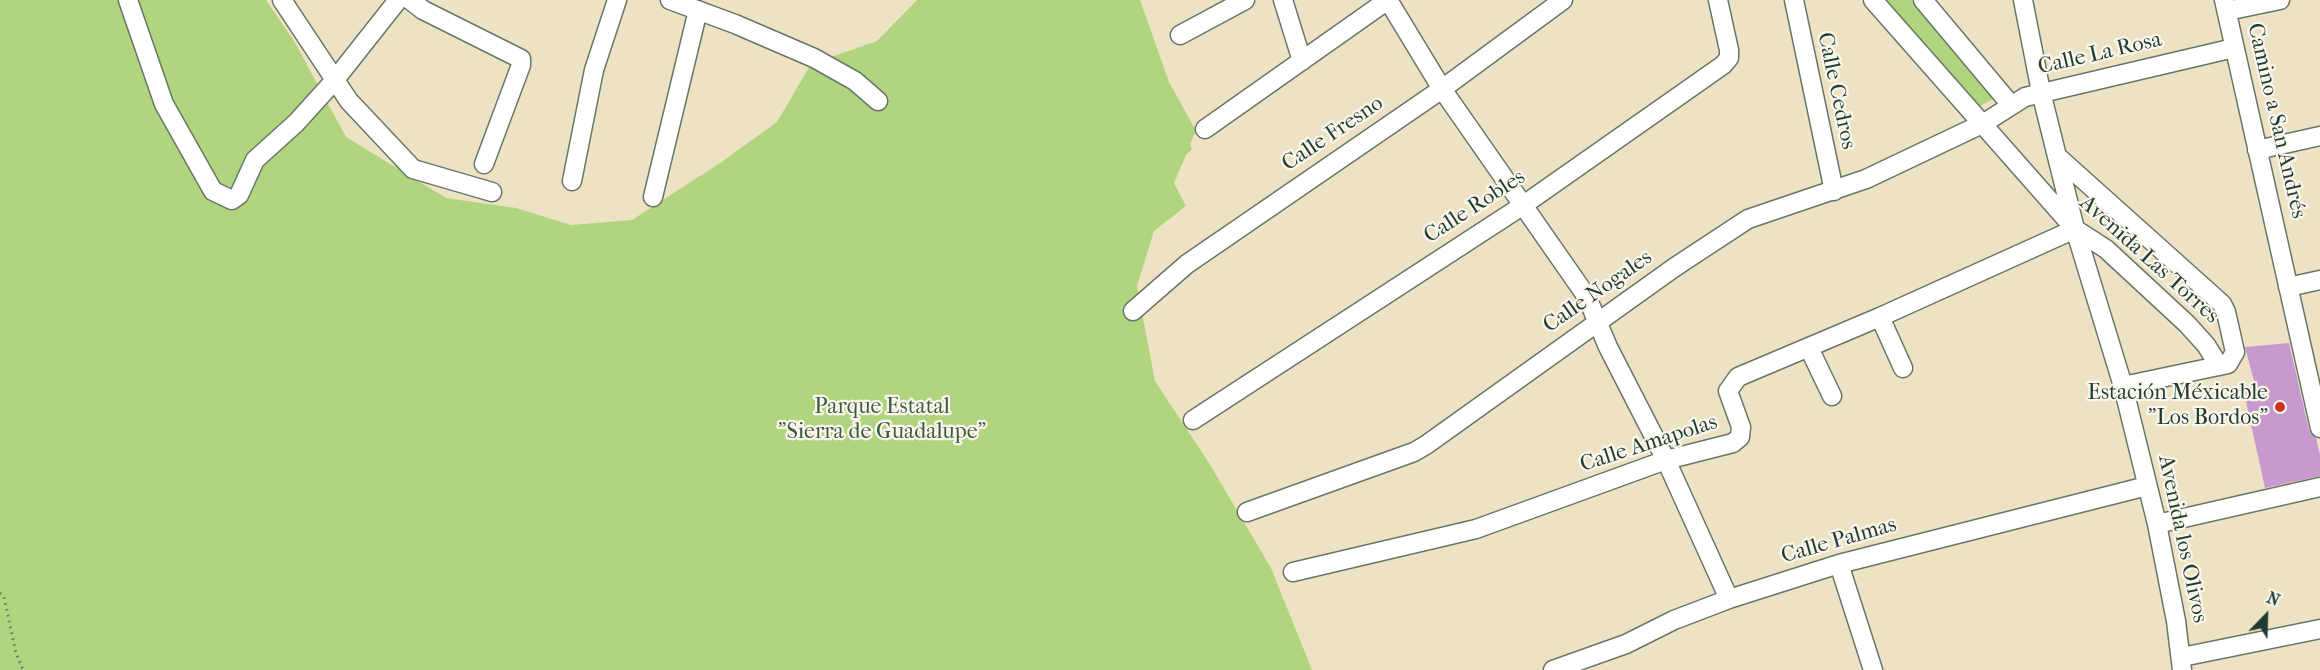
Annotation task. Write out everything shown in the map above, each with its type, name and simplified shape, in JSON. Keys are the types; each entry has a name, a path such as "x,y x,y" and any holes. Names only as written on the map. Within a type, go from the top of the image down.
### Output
{"street":[{"path":"128,0 164,104 213,191 225,199 236,198 255,160 296,123 334,81 398,0"},
{"path":"282,0 349,101 413,169 492,192"},
{"path":"410,0 423,10 521,59 484,164"},
{"path":"572,181 594,70 617,0"},
{"path":"670,0 814,58 855,81 878,101"},
{"path":"1180,35 1245,0"},
{"path":"1283,0 1302,61"},
{"path":"1205,129 1388,0 1442,89 1587,297 1608,347 1666,460 1729,599"},
{"name":"Calle Fresno","path":"1133,311 1187,264 1442,89 1563,0"},
{"name":"Calle Robles","path":"1193,420 1522,206 1727,62 1729,50 1718,0"},
{"name":"Calle Cedros","path":"1794,0 1834,191"},
{"name":"Avenida Las Torres","path":"1873,0 1984,123 2074,229 2106,249 2187,324 2206,345 2219,366 2228,364 2235,352 2232,332 2222,304 2058,157"},
{"path":"1923,0 2011,105"},
{"name":"Avenida los Olivos","path":"2023,0 2041,92 2074,229 2123,386 2157,524 2182,663"},
{"path":"2226,6 2280,0"},
{"name":"Camino a San Andrés","path":"2226,6 2320,423"},
{"path":"653,197 698,10"},
{"name":"Calle La Rosa","path":"1984,123 2011,105 2041,92 2234,48"},
{"name":"Calle Nogales","path":"1247,512 1413,452 1748,219 1866,179 1984,123"},
{"path":"2257,150 2320,136"},
{"name":"Calle Amapolas","path":"1293,573 1476,529 1666,460 1738,440 1741,427 1728,396 1730,386 1738,377 1880,317 2074,229"},
{"path":"2288,287 2320,280"},
{"path":"1880,317 1904,368"},
{"path":"1809,348 1832,396"},
{"path":"2123,386 2219,366"},
{"name":"Calle Palmas","path":"1553,670 1626,644 1674,620 1729,599 1839,564 2147,486"},
{"path":"2157,524 2320,487"},
{"path":"1839,564 1873,670"},
{"path":"2182,663 2320,629"}],"path":[{"path":"0,592 4,597 16,652 23,670"}],"green space":[{"name":"Parque Estatal \"Sierra de Guadalupe\"","path":"0,0 266,0 294,41 346,137 446,198 516,208 571,225 632,220 720,163 777,122 811,64 877,41 917,0 1140,0 1169,82 1196,131 1190,144 1192,149 1186,155 1174,183 1186,206 1154,231 1137,286 1155,381 1209,463 1271,568 1312,670 0,670"},
{"path":"1882,0 1911,0 1995,98 1978,107"}],"building":[{"name":"Estación Méxicable \"Los Bordos\"","path":"2289,343 2309,430 2316,438 2320,455 2320,476 2265,488 2243,388 2255,385 2245,347"}],"place":[{"name":"Estación Méxicable \"Los Bordos\"","path":"2280,407"}]}
